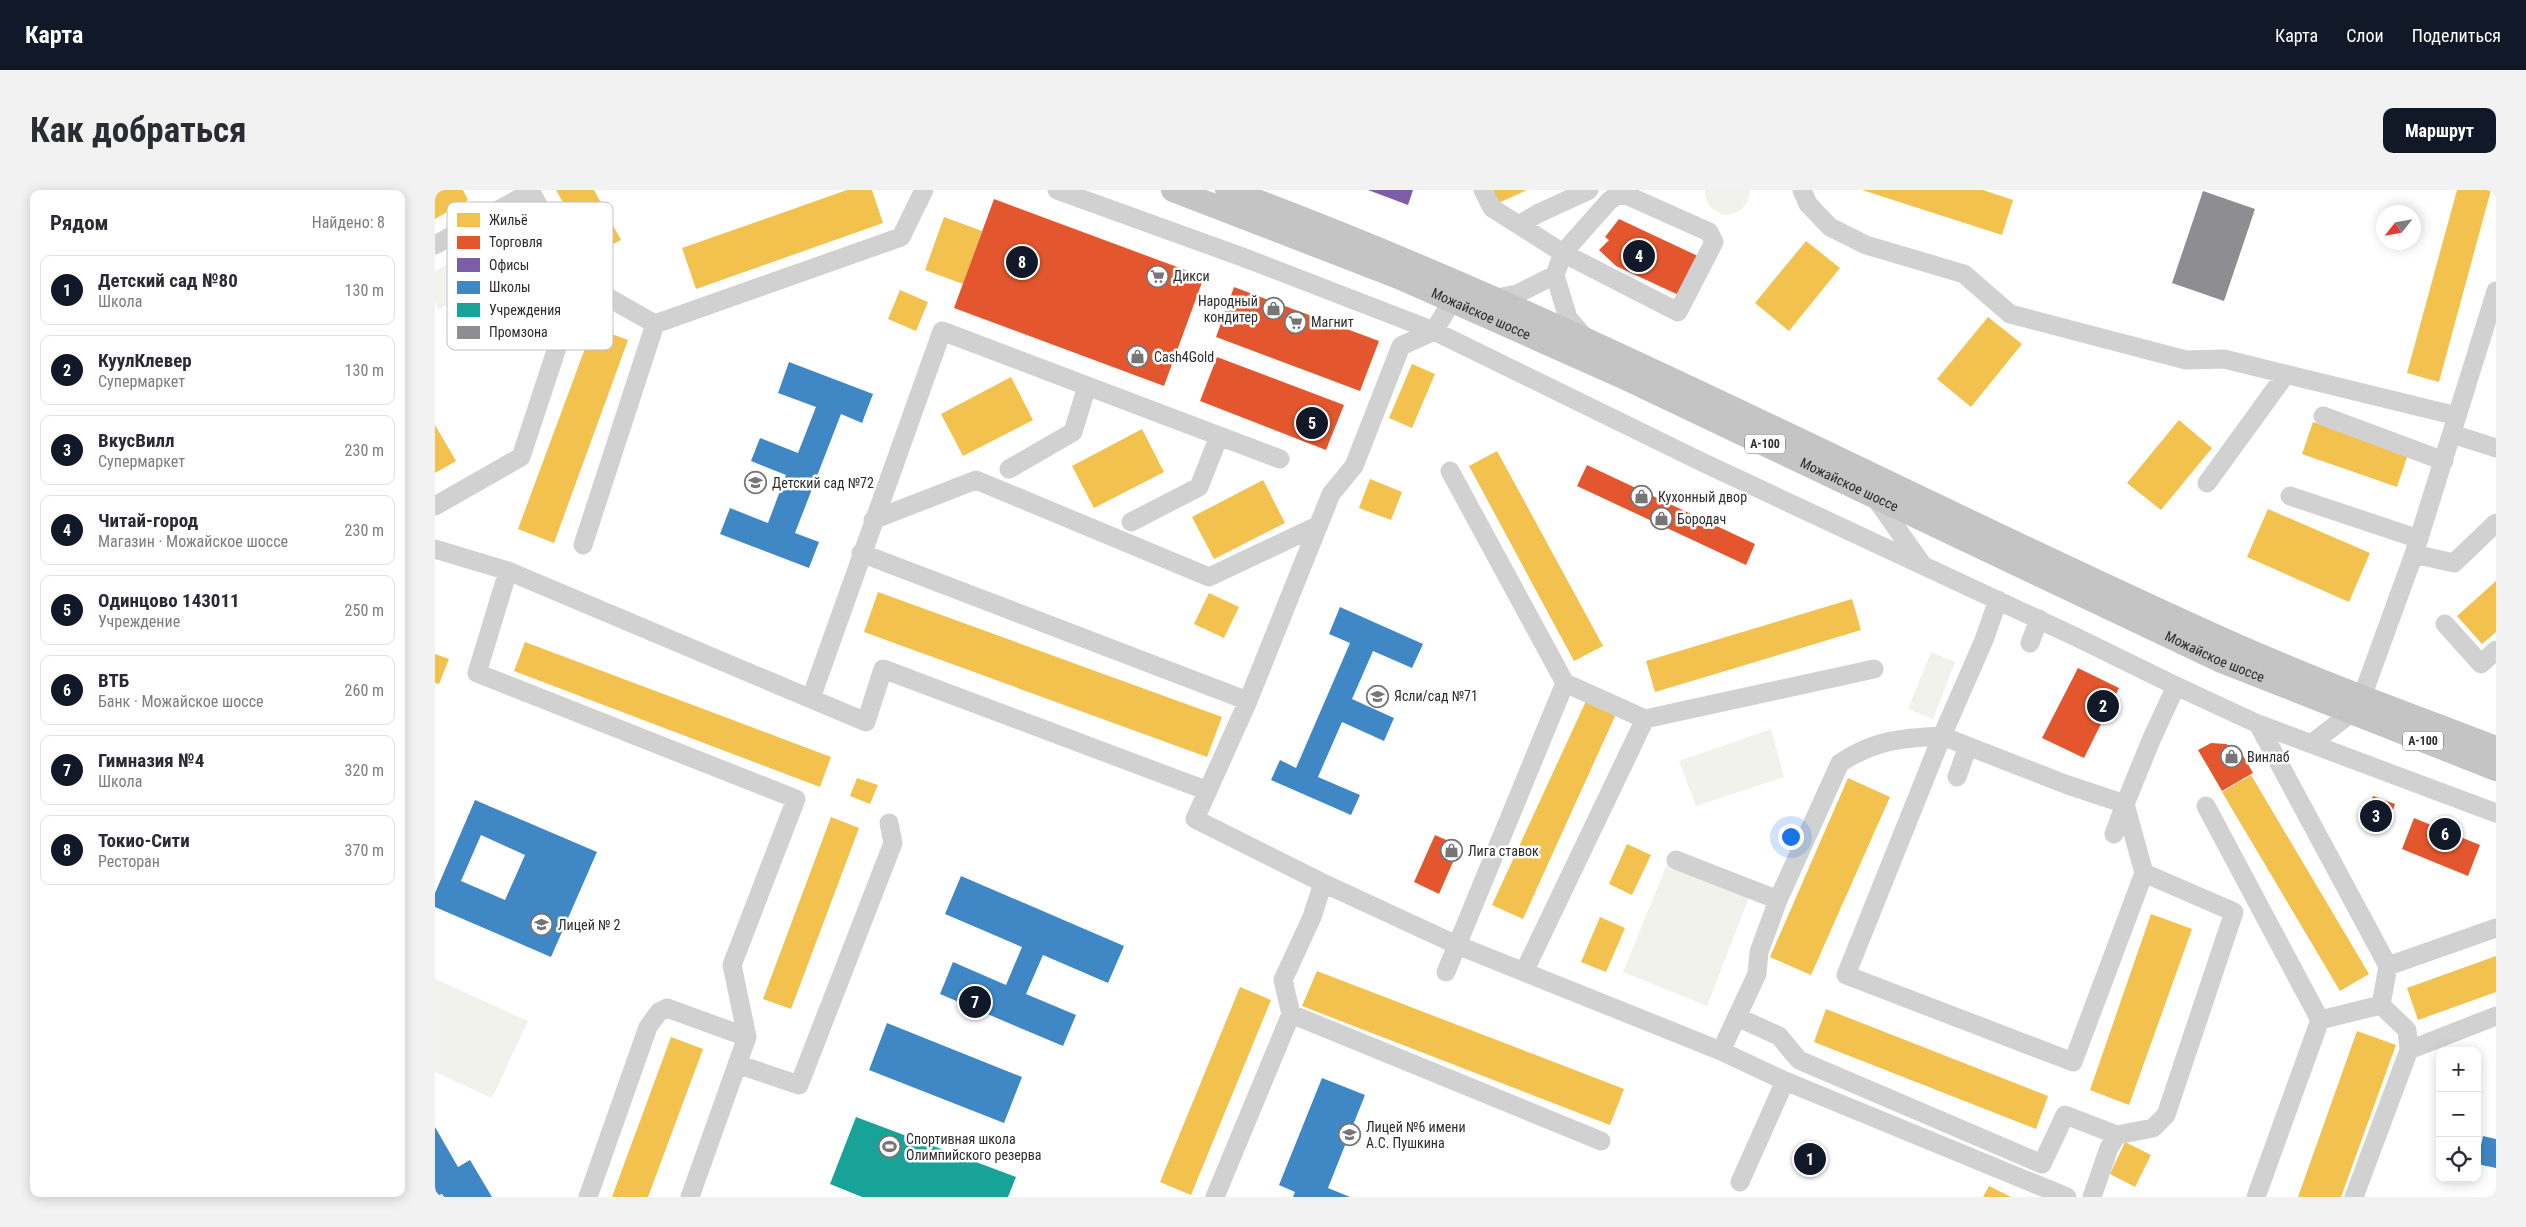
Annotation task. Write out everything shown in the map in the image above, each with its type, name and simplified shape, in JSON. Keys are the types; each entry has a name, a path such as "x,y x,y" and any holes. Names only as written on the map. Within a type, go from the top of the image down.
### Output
{"main road":[{"name":"Можайское шоссе","path":"1173,190 1392,275 1621,376 2211,656 2356,705 2496,748"},
{"name":"Можайское шоссе","path":"1227,190 1409,260 1585,338 2144,604 2228,642 2356,705 2496,769"}],"street":[{"path":"613,300 655,324 901,237 924,190"},
{"path":"1057,190 1245,258 1434,331 1706,464 2039,619 2258,724 2496,813"},
{"path":"1483,190 1492,208 1563,253 1678,312 1714,242 1709,232 1624,194 1616,196 1609,201 1563,253 1555,276 1568,318 1585,338"},
{"path":"1519,225 1537,214 1589,190"},
{"path":"1802,190 1808,204 1830,227 1866,245 1964,274 2010,314 2186,360 2224,359 2286,374 2454,425 2496,448"},
{"path":"511,202 530,191 536,202"},
{"path":"435,245 447,238"},
{"path":"1497,298 1517,294 1555,276"},
{"path":"2311,744 2356,705 2417,546 2454,425 2489,340 2496,291"},
{"path":"1452,301 1434,331 1401,346 1354,466 1331,494 1248,701 1195,819 1323,883 1457,945 1721,1051 1785,1081 2067,1197"},
{"path":"583,545 655,324"},
{"path":"811,698 861,553 942,331 1280,459"},
{"path":"435,506 521,457 556,350"},
{"path":"2207,483 2286,374"},
{"path":"1009,468 1073,432 1087,386"},
{"path":"2323,416 2444,462"},
{"path":"1131,522 1199,487 1219,436"},
{"path":"1449,471 1565,683 1645,719 1874,669"},
{"path":"873,520 976,480 1209,577 1319,525"},
{"path":"1872,494 1924,566"},
{"path":"2290,496 2417,546 2454,563 2496,523"},
{"path":"435,549 508,571 866,722 883,669 1208,791"},
{"path":"861,553 1248,701"},
{"path":"508,571 477,673 796,799 732,965 747,1037 690,1197"},
{"path":"1998,600 1984,640 1941,736 1846,975 2073,1062 2144,873 2125,804"},
{"path":"2030,643 2039,619"},
{"path":"2445,624 2481,664 2496,650"},
{"path":"1445,972 1565,683"},
{"path":"2114,834 2152,738 2176,686"},
{"path":"1524,972 1645,719"},
{"path":"2258,724 2388,966 2381,1005"},
{"path":"1721,1051 1757,974 1759,952 1778,900 1839,763 1859,750 1880,742 1899,738 1941,736 2065,784 2125,804"},
{"path":"1957,777 1968,746"},
{"path":"2206,806 2320,1020 2256,1197"},
{"path":"737,1064 799,1085 893,843 889,823"},
{"path":"1676,860 1778,900"},
{"path":"1737,1017 1779,1036 1799,1060 2042,1164 2065,1115 2117,1135 2153,1128 2166,1115 2234,912 2144,873"},
{"path":"1215,1197 1291,1014 1283,980 1312,917 1323,883"},
{"path":"2388,966 2496,928"},
{"path":"2320,1020 2381,1005"},
{"path":"2353,1197 2409,1050 2407,1030 2381,1005"},
{"path":"588,1197 648,1027 659,1012 667,1008 747,1037"},
{"path":"1291,1014 1601,1141"},
{"path":"2409,1050 2496,1016"},
{"path":"1740,1182 1785,1081"},
{"path":"2093,1197 2109,1148 2117,1135"}],"shaded area":[{"path":"1705,190 1750,190 1746,204 1740,210 1726,215 1710,207 1706,199"},
{"path":"447,265 447,305 439,309 435,302 435,271"},
{"path":"1931,652 1955,662 1933,719 1908,709"},
{"path":"1771,729 1784,777 1696,806 1679,761"},
{"path":"1668,862 1750,895 1707,1006 1623,972"},
{"path":"435,979 528,1021 492,1098 435,1072"}],"building: Жильё":[{"path":"435,190 463,190 468,200 465,202 447,202 447,212 435,219"},
{"path":"556,190 594,190 600,202 563,202"},
{"path":"847,190 872,190 883,223 696,289 682,248"},
{"path":"1490,190 1527,190 1496,204"},
{"path":"1862,190 1983,190 2013,200 2002,235"},
{"path":"2457,190 2491,190 2439,382 2407,373"},
{"path":"944,217 982,231 963,284 925,270"},
{"path":"613,225 621,240 613,244"},
{"path":"1806,241 1840,268 1789,331 1755,303"},
{"path":"900,290 928,302 916,331 888,319"},
{"path":"1988,317 2022,344 1971,407 1937,379"},
{"path":"613,334 628,340 554,543 518,529 584,350 613,350"},
{"path":"1412,364 1435,374 1412,428 1389,418"},
{"path":"1011,377 1033,420 963,456 941,414"},
{"path":"2179,420 2212,448 2161,510 2127,483"},
{"path":"2313,422 2408,454 2397,487 2302,454"},
{"path":"435,425 456,461 435,473"},
{"path":"1142,429 1164,472 1094,508 1072,466"},
{"path":"1497,451 1603,646 1574,661 1469,466"},
{"path":"1370,479 1402,492 1391,520 1359,508"},
{"path":"1263,480 1285,523 1214,559 1192,517"},
{"path":"2268,509 2370,553 2349,602 2247,557"},
{"path":"2496,581 2496,632 2482,644 2457,616"},
{"path":"878,592 1222,717 1207,757 864,632"},
{"path":"1209,593 1239,607 1224,638 1194,624"},
{"path":"1852,599 1861,630 1655,692 1646,661"},
{"path":"525,642 831,757 820,787 514,671"},
{"path":"435,654 449,659 439,684 435,683"},
{"path":"1586,701 1616,714 1523,919 1492,905"},
{"path":"2251,775 2369,974 2340,991 2222,792"},
{"path":"857,778 878,785 870,804 850,796"},
{"path":"1848,778 1890,797 1811,975 1770,957"},
{"path":"831,817 859,828 791,1009 763,999"},
{"path":"1627,844 1651,855 1632,895 1609,884"},
{"path":"2151,914 2192,929 2129,1105 2090,1090"},
{"path":"1600,917 1625,928 1606,972 1581,962"},
{"path":"2496,956 2496,992 2418,1020 2407,988"},
{"path":"1317,971 1624,1089 1610,1125 1302,1006"},
{"path":"1240,987 1271,1000 1191,1195 1160,1182"},
{"path":"1826,1009 2048,1096 2036,1129 1814,1042"},
{"path":"2357,1031 2396,1045 2341,1197 2298,1197"},
{"path":"671,1037 703,1049 648,1197 612,1197"},
{"path":"2125,1142 2151,1155 2135,1187 2110,1174"},
{"path":"1989,1186 2011,1197 1983,1197"}],"building: Торговля":[{"path":"994,199 1204,277 1164,386 954,308"},
{"path":"1619,219 1700,257 1681,296 1616,266 1599,250 1609,240 1605,237"},
{"path":"1234,287 1379,341 1360,391 1216,337"},
{"path":"1217,357 1344,405 1326,450 1200,401"},
{"path":"1587,465 1755,544 1746,565 1577,486"},
{"path":"2078,668 2119,688 2084,758 2042,738"},
{"path":"2211,743 2226,744 2241,752 2253,773 2222,791 2198,750"},
{"path":"2373,796 2395,804 2387,826 2365,818"},
{"path":"2414,818 2480,845 2468,876 2402,849"},
{"path":"1435,835 1460,846 1439,894 1414,882"}],"building: Офисы":[{"path":"1368,190 1413,190 1408,205"}],"building: Школы":[{"path":"789,362 873,394 862,423 841,414 795,533 819,542 809,568 720,534 730,508 768,523 786,475 751,461 760,438 798,453 816,407 778,393"},
{"path":"1340,607 1423,644 1412,668 1373,651 1352,699 1394,718 1384,741 1342,722 1318,777 1360,795 1351,815 1271,780 1280,760 1296,768 1350,643 1329,634"},
{"name":"Лицей № 2","path":"475,800 597,852 551,957 435,907 435,893","holes":["481,835 525,855 505,900 461,881"]},
{"path":"961,876 1124,946 1108,983 1043,955 1026,994 1076,1015 1063,1046 940,994 953,962 1006,985 1022,947 945,914"},
{"path":"887,1023 1022,1077 1004,1123 869,1070"},
{"path":"1322,1078 1365,1095 1328,1188 1350,1197 1293,1197 1295,1192 1279,1185"},
{"path":"435,1127 458,1167 470,1160 492,1197 444,1197 442,1194 435,1197"},
{"path":"2483,1136 2496,1139 2496,1168 2481,1165"}],"building: Учреждения":[{"name":"Спортивная школа Олимпийского резерва","path":"856,1117 1016,1177 1008,1197 862,1197 830,1184"}],"building: Промзона":[{"path":"2203,191 2255,209 2224,301 2172,283"}],"place":[{"name":"Читай-город","path":"1639,256"},
{"name":"Токио-Сити","path":"1022,262"},
{"name":"Дикси","path":"1157,276"},
{"name":"Народный кондитер","path":"1274,309"},
{"name":"Магнит","path":"1295,322"},
{"name":"Cash4Gold","path":"1138,357"},
{"name":"Одинцово 143011","path":"1312,423"},
{"name":"Детский сад №72","path":"756,483"},
{"name":"Кухонный двор","path":"1642,497"},
{"name":"Бородач","path":"1661,519"},
{"name":"Ясли/сад №71","path":"1378,696"},
{"name":"КуулКлевер","path":"2103,706"},
{"name":"Винлаб","path":"2231,757"},
{"name":"ВкусВилл","path":"2376,816"},
{"name":"ВТБ","path":"2445,834"},
{"name":"Лига ставок","path":"1452,851"},
{"name":"Лицей № 2","path":"542,925"},
{"name":"Гимназия №4","path":"975,1002"},
{"name":"Лицей №6 имени А.С. Пушкина","path":"1350,1135"},
{"name":"Спортивная школа Олимпийского резерва","path":"890,1147"},
{"name":"Детский сад №80","path":"1810,1159"}]}
